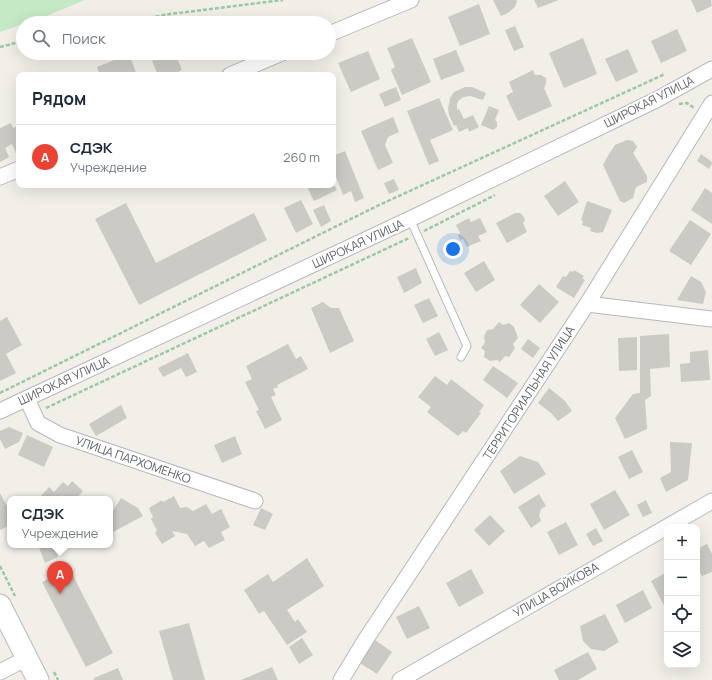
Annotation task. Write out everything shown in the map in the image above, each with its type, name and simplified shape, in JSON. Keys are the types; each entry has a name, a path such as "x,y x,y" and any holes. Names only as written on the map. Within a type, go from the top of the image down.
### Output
{"main road":[{"path":"0,605 38,680"}],"street":[{"path":"336,31 411,0"},
{"path":"237,72 265,60"},
{"name":"ШИРОКАЯ УЛИЦА","path":"0,411 410,219 656,100 712,70"},
{"name":"ТЕРРИТОРИАЛЬНАЯ УЛИЦА","path":"341,680 587,304 712,103"},
{"path":"0,177 16,170"},
{"path":"587,304 712,319"},
{"name":"УЛИЦА ПАРХОМЕНКО","path":"27,399 38,423 60,435 255,501"},
{"name":"УЛИЦА ВОЙКОВА","path":"400,680 712,501"},
{"path":"0,672 27,658"}],"lane":[{"path":"410,219 467,346 461,357"}],"path":[{"path":"159,16 283,0"},
{"path":"0,47 16,43"},
{"path":"0,393 377,206 665,74"}],"green space":[{"path":"0,0 85,0 46,16 16,16 16,26 0,32"}],"building":[{"path":"493,0 517,1 515,7 508,13 501,16"},
{"path":"534,0 559,0 538,8"},
{"path":"691,0 711,0 712,6 697,13"},
{"path":"479,4 490,34 460,46 448,17"},
{"path":"515,26 524,47 514,51 505,30"},
{"path":"677,29 687,51 661,63 651,41"},
{"path":"412,38 431,82 402,95 391,70 395,67 387,48"},
{"path":"583,38 597,74 564,88 549,53"},
{"path":"628,49 638,72 616,82 605,59"},
{"path":"456,50 465,71 441,80 433,59"},
{"path":"368,51 380,79 351,92 338,63"},
{"path":"114,60 131,60 136,72 99,72 97,67"},
{"path":"178,60 182,70 178,72 157,72 152,61"},
{"path":"533,70 535,75 541,75 546,78 544,88 552,106 518,121 506,96 513,92 509,82"},
{"path":"396,87 401,100 385,107 379,94"},
{"path":"465,87 472,87 486,93 483,100 470,96 459,100 457,110 459,109 464,119 473,115 479,127 469,132 468,128 459,132 456,125 454,126 448,109 450,98 454,92"},
{"path":"439,98 453,130 430,140 439,161 429,165 407,111"},
{"path":"489,106 499,110 495,120 497,122 497,127 493,130 481,125"},
{"path":"393,117 399,132 388,137 385,145 393,163 378,170 361,131"},
{"path":"11,123 13,128 16,126 16,153 12,144 5,148 9,157 0,162 0,128"},
{"path":"627,140 633,141 637,147 633,153 647,176 647,182 636,187 633,198 624,203 620,201 603,165 615,145"},
{"path":"345,151 364,198 355,202 351,191 343,195 336,177 336,155"},
{"path":"701,154 712,162 709,169 697,161"},
{"path":"394,179 399,190 389,194 384,183"},
{"path":"565,181 579,202 558,216 544,196"},
{"path":"308,188 336,188 337,190 314,201"},
{"path":"705,188 712,193 712,224 691,210"},
{"path":"301,200 313,224 296,233 284,208"},
{"path":"587,201 612,210 603,232 597,233 590,231 591,228 582,225 583,221 581,220"},
{"path":"126,203 156,263 254,213 267,240 139,305 95,219"},
{"path":"324,205 331,221 321,227 313,210"},
{"path":"515,213 520,213 524,217 525,220 523,223 527,232 507,243 496,223"},
{"path":"469,218 471,222 480,218 487,232 478,236 481,241 467,247 463,239 460,240 458,235 460,233 456,225"},
{"path":"690,220 711,234 691,265 669,251"},
{"path":"484,261 495,280 476,292 464,273"},
{"path":"416,268 422,283 404,293 397,277"},
{"path":"574,270 584,276 582,278 585,280 574,298 556,287 563,276 566,277 570,271 573,272"},
{"path":"691,276 701,282 706,292 703,304 677,300"},
{"path":"539,284 559,302 540,323 520,305"},
{"path":"429,298 438,316 423,323 414,305"},
{"path":"323,302 331,308 339,308 354,341 330,353 311,308"},
{"path":"7,317 22,345 6,354 16,373 0,381 0,321"},
{"path":"499,322 503,325 509,323 514,327 518,338 513,344 515,348 509,357 505,356 500,362 497,360 490,361 484,357 485,351 481,348 485,342 484,336 487,330 493,329"},
{"path":"439,332 448,350 435,356 426,339"},
{"path":"669,334 670,367 650,369 651,396 645,400 647,429 625,439 615,418 633,394 640,393 640,336"},
{"path":"637,337 637,370 619,371 618,338"},
{"path":"528,339 540,348 533,358 521,349"},
{"path":"288,344 296,359 301,356 308,369 277,385 278,387 273,389 276,395 271,397 282,420 265,429 256,411 259,410 245,382 252,379 246,366"},
{"path":"708,350 710,380 681,382 680,364 690,363 690,352"},
{"path":"188,353 197,372 186,377 181,368 163,377 158,368"},
{"path":"493,366 518,383 507,398 483,380"},
{"path":"435,376 447,385 451,379 484,405 479,412 481,413 466,433 463,431 458,436 427,412 431,407 418,397"},
{"path":"549,388 565,401 572,411 558,421 551,413 538,403"},
{"path":"121,405 127,418 96,436 89,424"},
{"path":"9,427 23,433 19,442 5,449 0,439 0,431"},
{"path":"27,435 53,447 44,467 18,455"},
{"path":"235,436 242,454 222,463 214,445"},
{"path":"670,442 692,443 688,480 666,492 660,478 671,472"},
{"path":"632,450 643,472 629,479 618,457"},
{"path":"520,456 538,462 546,474 514,494 500,471"},
{"path":"72,481 83,491 79,496 41,496 49,487 54,492 63,482 68,486"},
{"path":"615,490 630,515 604,530 590,504"},
{"path":"0,493 7,506 7,526 0,530"},
{"path":"539,494 546,506 541,509 539,515 541,521 531,528 518,507"},
{"path":"174,496 180,508 187,507 193,511 206,504 212,514 221,509 230,527 221,532 225,540 209,548 204,541 195,546 187,534 172,531 175,536 162,544 155,533 157,530 151,519 153,517 149,508 162,500 163,502"},
{"path":"121,498 138,508 143,516 113,532 113,511"},
{"path":"646,500 652,513 643,517 637,505"},
{"path":"261,508 273,514 265,530 253,525"},
{"path":"490,515 505,531 489,546 474,530"},
{"path":"566,522 578,545 559,555 547,532"},
{"path":"596,528 603,541 593,546 586,534"},
{"path":"707,544 712,554 712,572 702,576 700,572 700,548"},
{"path":"39,548 54,548 58,557 45,563"},
{"path":"307,558 324,586 287,610 295,622 298,619 307,632 287,645 264,611 259,614 244,590 268,574 273,582"},
{"path":"69,568 113,653 86,667 42,582"},
{"path":"471,569 484,593 459,607 446,583"},
{"path":"664,574 664,605 651,581"},
{"path":"643,590 652,608 625,623 616,605"},
{"path":"419,606 430,628 407,639 396,617"},
{"path":"605,614 619,642 604,651 591,649 583,641 580,626"},
{"path":"189,623 205,680 173,680 159,631"},
{"path":"302,638 313,655 299,664 289,647"},
{"path":"375,640 392,652 377,674 360,663"},
{"path":"588,652 597,669 578,680 559,680 554,670"},
{"path":"272,667 278,680 241,680"},
{"path":"118,668 123,680 94,680 94,678"}],"place":[{"name":"СДЭК","path":"60,594"}]}
